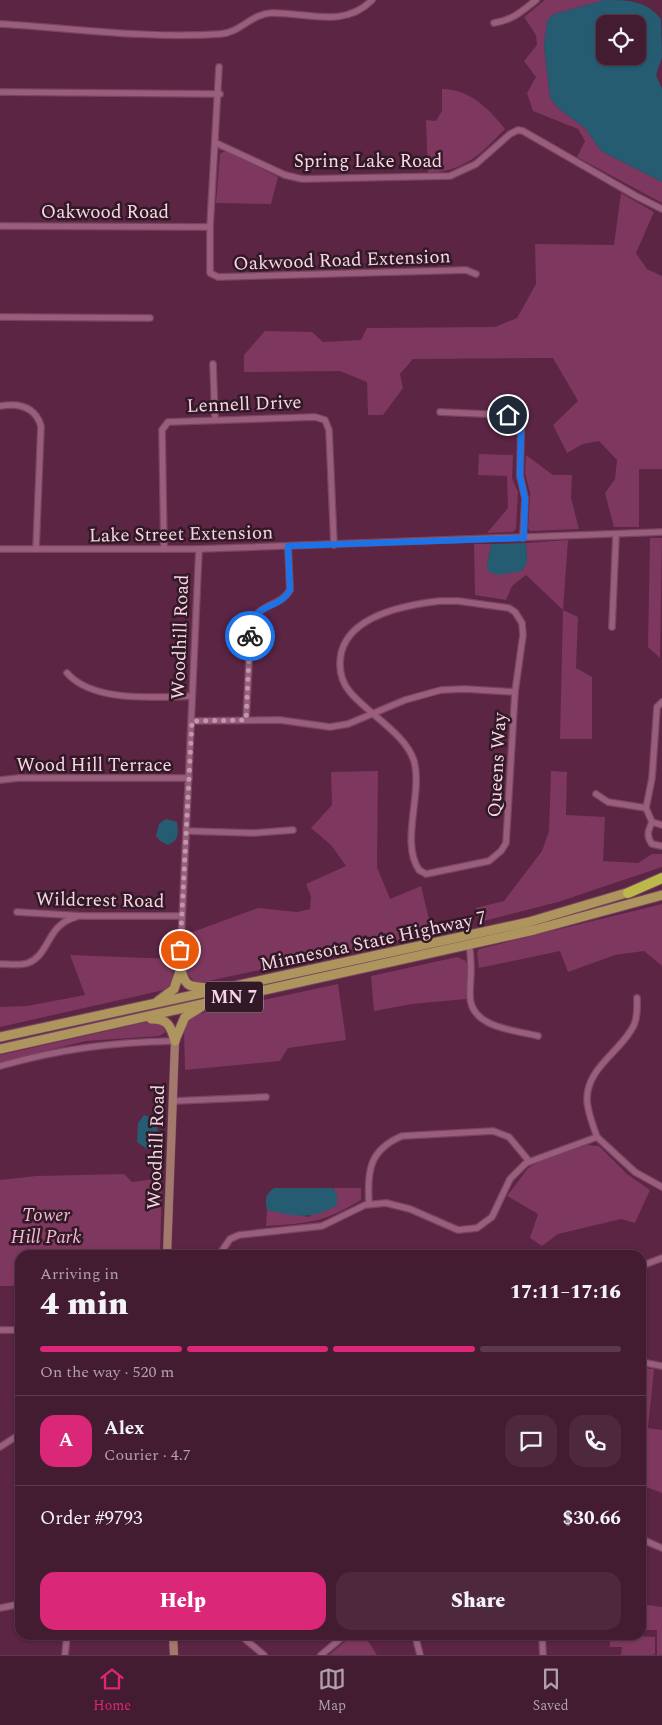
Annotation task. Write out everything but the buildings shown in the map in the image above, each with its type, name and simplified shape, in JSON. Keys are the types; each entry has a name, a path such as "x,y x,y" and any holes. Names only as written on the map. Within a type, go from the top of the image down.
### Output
{"highway":[{"path":"628,893 662,880"}],"main road":[{"name":"Minnesota State Highway 7","path":"0,1037 529,922 628,893"},
{"name":"Minnesota State Highway 7","path":"0,1049 570,921 662,895"},
{"path":"180,966 183,978 188,985 195,988 215,988 217,991"},
{"path":"154,1004 174,988 180,966"},
{"path":"175,1041 185,1017 215,1001"},
{"path":"126,1020 160,1018 172,1028 175,1041"}],"street":[{"path":"0,24 148,34 221,34 239,28 259,15 271,13 325,18 344,17 360,10 372,0"},
{"path":"494,23 506,21 519,15 536,0"},
{"path":"210,227 220,94 220,67"},
{"path":"0,92 220,94"},
{"name":"Spring Lake Road","path":"216,143 285,175 302,179 440,176 467,170 510,134 523,131 662,209"},
{"name":"Oakwood Road","path":"0,226 210,227"},
{"name":"Oakwood Road Extension","path":"210,227 210,273 218,277 466,270 476,274"},
{"path":"0,317 150,318"},
{"path":"213,364 215,419"},
{"path":"0,406 15,404 29,408 39,419 41,426 36,549"},
{"path":"440,412 508,415 517,420 521,430 520,476 525,498 524,538"},
{"name":"Lennell Drive","path":"164,549 162,430 168,422 315,416 325,420 329,430 334,545"},
{"name":"Lake Street Extension","path":"0,549 199,549 662,532"},
{"path":"612,627 616,535"},
{"path":"246,720 251,623 258,611 282,600 290,590 288,546"},
{"name":"Woodhill Road","path":"180,966 199,549"},
{"name":"Queens Way","path":"458,601 501,607 515,612 524,629 515,692 508,833 504,847 493,858 484,862 430,874 422,873 416,866 413,856 416,778 413,759 403,744 348,691 341,676 342,650 345,641 359,626 391,612 423,603 458,601"},
{"path":"68,673 75,682 122,697 192,696"},
{"path":"192,721 287,721 330,727 348,724 412,697 441,690 465,689 515,692"},
{"path":"662,702 657,708 652,778 646,808 652,822 648,832 648,839 652,844 662,846"},
{"name":"Wood Hill Terrace","path":"0,780 19,778 189,778"},
{"path":"596,794 608,802 646,808"},
{"path":"652,822 662,825"},
{"path":"186,832 253,833 293,830"},
{"name":"Wildcrest Road","path":"17,912 83,916 182,916"},
{"path":"0,964 29,963 41,952 57,927 65,921 83,916"},
{"path":"469,944 473,967 470,998 475,1013 488,1023 538,1036"},
{"path":"637,998 638,1011 634,1025 594,1074 587,1091 588,1110 597,1136 635,1172 662,1187"},
{"path":"0,1066 46,1053 94,1044 175,1041"},
{"name":"Woodhill Road","path":"167,1250 175,1041"},
{"path":"174,1101 266,1097"},
{"path":"369,1204 368,1174 375,1157 392,1140 402,1136 493,1131 509,1138 529,1161"},
{"path":"222,1250 230,1239 239,1235 322,1226 369,1204 398,1205 458,1230 477,1228 492,1217 510,1179 529,1161 597,1136"},
{"path":"646,1264 662,1258"},
{"path":"0,1330 15,1330"},
{"path":"646,1363 662,1366"},
{"path":"0,1447 15,1437"},
{"path":"646,1541 662,1548"},
{"path":"0,1608 15,1605"},
{"path":"65,1655 66,1640"},
{"path":"174,1640 174,1655"},
{"path":"246,1640 264,1655"},
{"path":"321,1655 339,1640"},
{"path":"416,1640 420,1655"},
{"path":"542,1640 543,1655"}],"green space":[{"path":"545,0 605,0 554,14 547,21 544,46 550,98 558,108 586,129 601,151 662,182 662,203 577,157 585,141 578,129 533,111 527,93 536,77 524,61 537,45 536,35 524,17"},
{"path":"442,89 461,92 470,96 492,114 505,129 471,160 453,169 428,173 426,120 436,121 442,111"},
{"path":"228,152 278,177 271,204 216,203 220,154"},
{"path":"621,193 654,212 636,253 647,269 662,276 662,469 639,469 639,527 614,527 605,493 615,479 617,460 599,441 583,444 567,453 553,425 578,401 553,358 413,359 400,374 403,388 383,415 368,415 367,382 340,371 244,372 244,355 265,331 312,332 323,342 361,340 367,328 495,327 517,318 536,284 535,244 614,245"},
{"path":"479,454 513,455 512,478 518,492 516,529 513,532 487,533 508,508 507,476 478,475"},
{"path":"526,455 553,475 572,475 571,498 579,529 530,531 528,528 530,493 525,473"},
{"path":"650,538 662,538 660,658 648,647"},
{"path":"568,540 563,610 526,575 512,586 506,600 475,595 474,544 491,544 487,566 522,571 527,562 526,543"},
{"path":"563,610 578,617 576,668 592,677 592,739 560,739"},
{"path":"378,771 377,867 390,899 421,886 429,919 428,934 199,983 193,980 189,976 186,963 187,934 258,908 297,912 310,909 311,897 306,884 346,866 331,845 311,828 332,805 331,772"},
{"path":"551,771 567,772 566,815 605,817 603,861 638,863 652,854 662,854 662,867 558,902 480,922 476,908 504,901 542,851 549,831"},
{"path":"662,904 662,966 644,951 615,955 568,972 560,951 479,968 477,953 479,949"},
{"path":"70,955 174,959 172,983 164,990 0,1027 0,1007 27,1006 85,995"},
{"path":"457,957 466,961 468,968 466,999 412,1004 374,1011 371,976"},
{"path":"338,984 346,1040 288,1048 280,1061 185,1070 184,1028 187,1021 198,1014"},
{"path":"151,1021 161,1023 166,1032 159,1036 86,1041 0,1062 0,1055"},
{"path":"587,1145 599,1146 627,1174 650,1190 635,1223 621,1219 558,1234 542,1246 530,1238 538,1214 507,1196 528,1168 539,1162"},
{"name":"Tower Hill Park","path":"124,1174 132,1182 162,1178 160,1250 15,1250 15,1286 0,1286 0,1180 36,1176"},
{"path":"332,1188 361,1188 361,1200 326,1218 305,1223 266,1226 267,1210 309,1217 335,1190"},
{"path":"646,1368 654,1369 648,1428 662,1430 662,1493 646,1487"},
{"path":"646,1605 662,1607 662,1655 657,1655 657,1630 646,1630"},
{"path":"646,1637 655,1637 655,1654 653,1655 621,1655 622,1647 610,1647 610,1640 646,1640"},
{"path":"347,1640 367,1640 377,1655 329,1655"}],"water":[{"path":"605,0 636,2 649,8 661,19 662,57 656,75 662,89 662,182 601,151 586,129 558,108 550,98 544,46 547,21 554,14"},
{"path":"526,543 527,562 522,571 497,575 488,571 487,566 491,544"},
{"path":"166,819 177,822 178,830 175,841 168,845 160,841 156,836 159,824"},
{"path":"144,1115 156,1119 159,1141 155,1149 147,1149 137,1142 138,1123"},
{"path":"274,1188 332,1188 337,1194 337,1205 319,1213 302,1216 267,1210 266,1198"}],"way so far":[{"path":"180,950 192,721 246,720 250,636"}],"route":[{"path":"250,636 251,623 258,611 264,606 282,600 290,590 288,546 524,538 525,498 519,469 521,430 517,420 508,415"}]}
